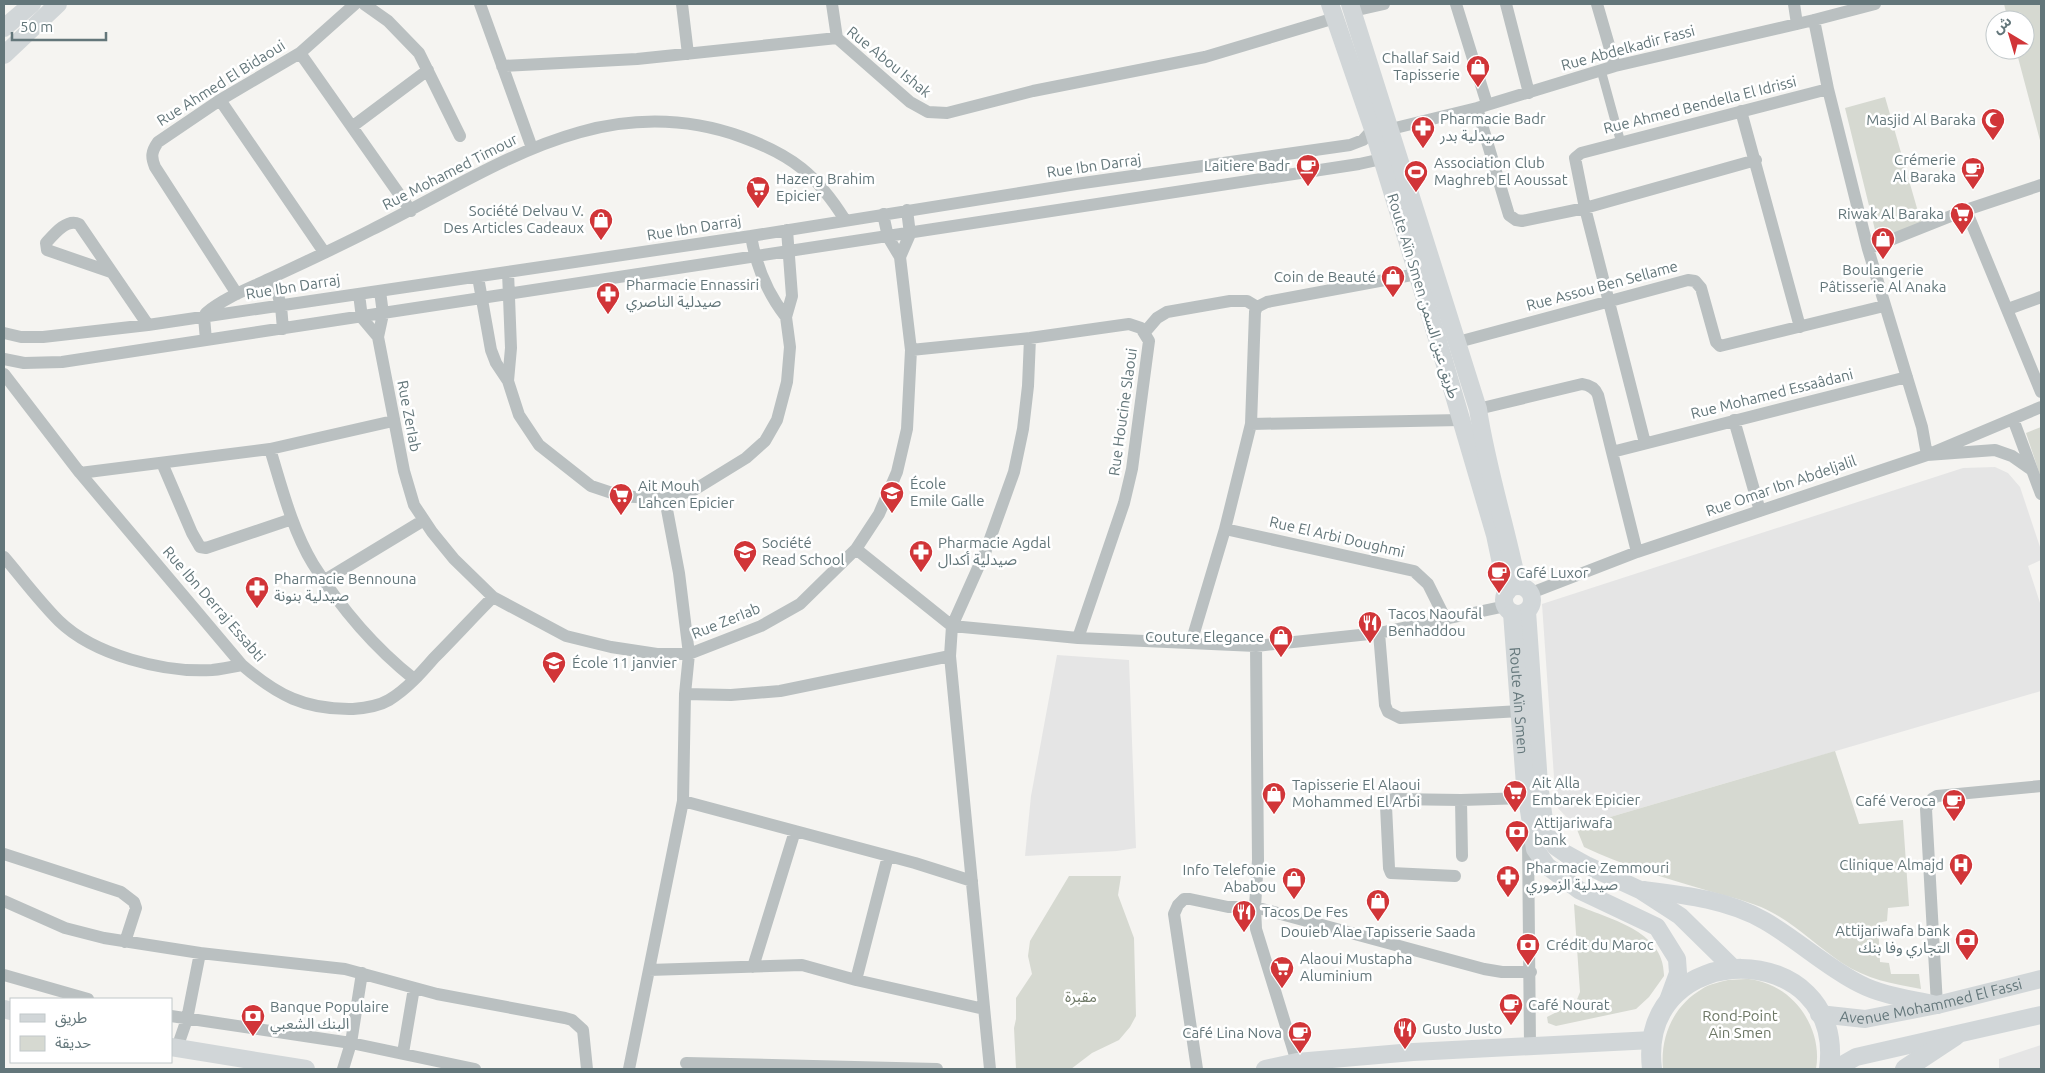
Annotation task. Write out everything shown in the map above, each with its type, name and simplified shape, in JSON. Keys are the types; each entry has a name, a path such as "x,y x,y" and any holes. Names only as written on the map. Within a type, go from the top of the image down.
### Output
{"highway":[{"path":"1652,1069 1653,1040 1665,1008 1679,992 1696,979 1713,972 1733,968 1761,969 1786,980 1805,995 1819,1014 1828,1038 1829,1069"},
{"path":"1905,1069 1955,1036"}],"main road":[{"path":"4,28 32,4"},
{"path":"4,55 58,4"},
{"name":"Route Aïn Smen طريق عين السمن","path":"1351,8 1391,129 1478,409 1483,443 1506,526 1517,600"},
{"name":"Route Aïn Smen طريق عين السمن","path":"1332,11 1373,129 1495,535 1517,600"},
{"name":"Route Aïn Smen","path":"1517,600 1520,712 1527,805 1535,849 1547,866 1579,890 1658,927 1677,959 1678,973 1665,1008"},
{"name":"Route Aïn Smen","path":"1517,600 1546,834 1556,847 1580,862 1640,890 1680,916 1733,968"},
{"path":"1640,890 1725,903 1765,920 1840,974 1862,985 1888,994 1937,1005"},
{"name":"Avenue Mohammed El Fassi","path":"1819,1014 1865,1019 1937,1005 2041,979"},
{"path":"1835,1069 1856,1057 2041,1015"},
{"path":"1265,1069 1296,1062 1530,1046 1653,1040"},
{"path":"174,1047 306,1069"}],"street":[{"name":"Rue Ahmed El Bidaoui","path":"238,294 151,157 158,142 220,100 300,53 354,4"},
{"path":"364,4 388,21 419,54 460,136"},
{"path":"480,4 532,148"},
{"path":"682,4 688,54"},
{"path":"832,4 837,38"},
{"path":"1351,8 1384,4"},
{"path":"1456,4 1509,215 1516,220 1522,221 1585,208 1756,160"},
{"path":"1506,4 1529,93"},
{"path":"1596,4 1615,66"},
{"path":"1794,4 1797,24"},
{"name":"Rue Abdelkadir Fassi","path":"1391,129 1529,93 1615,66 1875,4"},
{"name":"Rue Abou Ishak","path":"502,66 637,59 837,38 910,102 922,110 939,114 1033,91 1204,57 1332,11"},
{"path":"1814,20 1828,89 1868,249 1922,428 1926,455 1995,450 2012,456 2032,470"},
{"name":"Rue Ahmed El Bidaoui","path":"300,53 411,211"},
{"path":"352,126 428,70"},
{"path":"1601,70 1621,142"},
{"name":"Rue Ahmed Bendella El Idrissi","path":"1585,208 1575,161 1581,153 1828,89"},
{"path":"220,100 324,252"},
{"path":"1741,111 1756,160 1800,327"},
{"name":"Rue Mohamed Timour","path":"204,317 210,310 238,294 411,211 479,173 532,148 592,128 631,122 690,125 728,132 776,151 803,168 816,179 830,196 845,220"},
{"name":"Rue Ibn Darraj","path":"4,336 43,337 148,325 751,236 1076,184 1350,145 1363,140 1373,129"},
{"path":"1279,156 1283,176"},
{"path":"4,359 24,363 62,362 481,300 635,274 888,238 1382,159"},
{"path":"1076,184 1080,207"},
{"path":"1868,249 1966,210 2041,185"},
{"path":"1585,208 1645,442"},
{"path":"900,257 910,234 907,210"},
{"path":"1966,210 2041,392"},
{"name":"Rue ZerIab","path":"380,290 383,314 378,337 404,471 414,504 454,559 493,597 566,636 612,647 648,652 689,654 761,626 800,604 856,549 878,514 897,472 907,429 911,350 900,257 888,238 883,214"},
{"path":"111,272 84,261 52,252 48,250 46,243 68,222 74,221 85,230 111,272 148,325"},
{"path":"478,277 490,350 508,381 519,415 538,445 560,464 591,486 621,496 665,499 694,490 746,458 765,442 778,420 787,382 790,347 786,317 792,296 788,230"},
{"path":"751,236 755,257 778,306 786,317"},
{"path":"508,272 511,348 508,381"},
{"path":"1256,310 1267,302 1417,274"},
{"path":"273,277 281,306 283,329"},
{"name":"Rue Assou Ben Sellame","path":"1458,342 1692,280 1701,288 1716,342 1720,346 1884,306"},
{"path":"360,294 362,318"},
{"path":"2008,309 2041,297"},
{"path":"1145,332 1157,318 1167,312 1230,301 1247,301 1256,310 1251,424 1225,529 1192,643"},
{"path":"204,317 206,340"},
{"name":"Rue ZerIab","path":"362,318 378,337"},
{"name":"Rue Houcine Slaoui","path":"911,350 1030,338 1129,324 1136,325 1145,332 1149,344 1129,485 1078,638"},
{"path":"990,1069 950,656 952,626 986,550 1014,472 1023,429 1028,386 1030,338"},
{"name":"Rue Ibn Derraj Essabti","path":"4,374 80,473 242,665 266,685 291,699 316,707 366,708 388,701 414,679 493,597"},
{"name":"Rue Mohamed Essaâdani","path":"1612,452 1645,442 1906,377"},
{"path":"1478,409 1582,384 1587,384 1596,390 1637,552"},
{"name":"Rue Omar Ibn Abdeljalil","path":"952,626 1078,638 1256,646 1379,632 1446,620 1517,600 1637,552 1926,455 2041,407"},
{"path":"2014,419 2041,494"},
{"path":"1251,424 1461,420"},
{"path":"1734,420 1760,511"},
{"path":"80,473 270,449 393,421"},
{"path":"270,449 292,519 313,563 366,634 414,679"},
{"path":"162,463 192,533 200,547 206,548 292,519"},
{"path":"629,1069 683,801 685,694 689,654 679,573 665,499"},
{"path":"325,580 424,520"},
{"name":"Rue El Arbi Doughmi","path":"1225,529 1414,571 1428,584 1446,620"},
{"path":"856,549 952,626"},
{"path":"4,557 59,621 78,636 106,651 138,661 176,667 211,670 242,665"},
{"path":"1379,632 1385,705 1393,716 1400,718 1520,712"},
{"path":"1256,646 1258,860 1254,907 1256,929 1296,1062"},
{"path":"685,694 731,695 780,691 950,656"},
{"path":"1937,1005 1926,809 1928,804 1937,796 2041,786"},
{"path":"1455,876 1391,873 1389,868 1386,806 1389,800 1461,800 1527,805 1531,972 1530,1046"},
{"path":"1461,800 1462,856"},
{"path":"683,801 888,856 972,881"},
{"path":"753,967 795,831"},
{"path":"4,854 121,892 130,898 136,908 125,942"},
{"path":"856,980 888,856"},
{"path":"1197,1069 1174,914 1178,905 1184,899 1198,900 1228,907 1254,907 1440,959 1502,972 1531,972"},
{"path":"5,904 65,928 125,942 362,973 414,988 572,1020 583,1030 587,1069"},
{"path":"174,1047 187,1019 200,953"},
{"path":"649,970 802,965 856,980 984,1010"},
{"path":"343,1069 350,1043 362,973"},
{"path":"4,975 84,998"},
{"path":"403,1053 414,988"},
{"path":"172,1016 350,1043 475,1069"},
{"path":"686,1063 937,1069"}],"shaded area":[{"path":"1995,467 2008,473 2020,487 2041,550 2041,560 2028,566 2041,606 2041,691 1576,827 1556,806 1542,604 1963,468"},
{"path":"1057,655 1129,660 1136,848 1117,851 1025,856 1031,796"},
{"path":"2041,1045 2041,1069 1999,1069 1999,1059"}],"green space":[{"path":"2004,4 2041,4 2041,144 2019,60 2035,60 2035,10 2006,10"},
{"path":"1885,97 1923,229 1882,241 1878,238 1875,230 1845,108"},
{"path":"2041,427 2041,478 2026,433"},
{"path":"1835,751 1859,824 1903,820 1909,906 1888,908 1887,921 1878,923 1880,962 1889,963 1891,974 1919,974 1921,989 1880,980 1851,969 1783,919 1761,907 1642,870 1584,847 1576,827"},
{"name":"مقبرة","path":"1069,876 1121,876 1118,895 1134,938 1136,1016 1119,1040 1092,1053 1071,1069 1016,1069 1014,1028 1016,998 1032,974 1028,956 1030,941"},
{"path":"1574,904 1618,921 1645,937 1655,947 1662,960 1664,976 1649,997 1636,1009 1556,1026 1548,1023 1547,1017 1576,1002 1580,992"},
{"name":"Rond-Point Ain Smen","path":"1752,979 1769,984 1794,1001 1803,1012 1815,1039 1816,1069 1663,1069 1666,1034 1676,1013 1683,1004 1702,989 1711,984 1728,980"}],"place":[{"name":"Challaf Said Tapisserie","path":"1478,88"},
{"name":"Masjid Al Baraka","path":"1993,141"},
{"name":"Pharmacie Badr صيدلية بدر","path":"1423,149"},
{"name":"Laitiere Badr","path":"1308,187"},
{"name":"Crémerie Al Baraka","path":"1973,190"},
{"name":"Association Club Maghreb El Aoussat","path":"1416,193"},
{"name":"Hazerg Brahim Epicier","path":"758,209"},
{"name":"Riwak Al Baraka","path":"1962,235"},
{"name":"Société Delvau V. Des Articles Cadeaux","path":"601,241"},
{"name":"Boulangerie Pâtisserie Al Anaka","path":"1883,260"},
{"name":"Coin de Beauté","path":"1393,298"},
{"name":"Pharmacie Ennassiri صيدلية الناصري","path":"608,315"},
{"name":"École Emile Galle","path":"892,514"},
{"name":"Ait Mouh Lahcen Epicier","path":"621,516"},
{"name":"Société Read School","path":"745,573"},
{"name":"Pharmacie Agdal صيدلية أكدال","path":"921,573"},
{"name":"Café Luxor","path":"1499,594"},
{"name":"Pharmacie Bennouna صيدلية بنونة","path":"257,609"},
{"name":"Tacos Naoufal Benhaddou","path":"1370,644"},
{"name":"Couture Elegance","path":"1281,658"},
{"name":"École 11 janvier","path":"554,684"},
{"name":"Ait Alla Embarek Epicier","path":"1515,813"},
{"name":"Tapisserie El Alaoui Mohammed El Arbi","path":"1274,815"},
{"name":"Café Veroca","path":"1954,822"},
{"name":"Attijariwafa bank","path":"1517,853"},
{"name":"Clinique Almajd","path":"1961,886"},
{"name":"Pharmacie Zemmouri صيدلية الزموري","path":"1508,898"},
{"name":"Info Telefonie Ababou","path":"1294,900"},
{"name":"Douieb Alae Tapisserie Saada","path":"1378,922"},
{"name":"Tacos De Fes","path":"1244,933"},
{"name":"Attijariwafa bank التجاري وفا بنك","path":"1967,961"},
{"name":"Crédit du Maroc","path":"1528,966"},
{"name":"Alaoui Mustapha Aluminium","path":"1282,989"},
{"name":"Café Nourat","path":"1511,1026"},
{"name":"Banque Populaire البنك الشعبي","path":"253,1037"},
{"name":"Gusto Justo","path":"1405,1050"},
{"name":"Café Lina Nova","path":"1300,1054"}]}
